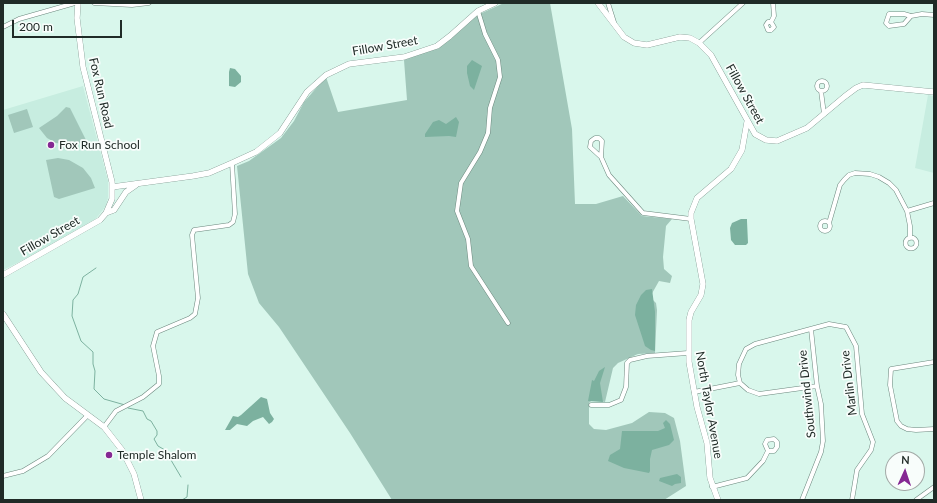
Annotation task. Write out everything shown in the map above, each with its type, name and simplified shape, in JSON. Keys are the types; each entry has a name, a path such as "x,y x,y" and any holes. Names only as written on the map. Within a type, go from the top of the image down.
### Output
{"street":[{"path":"3,27 19,19 74,3"},
{"name":"Fox Run Road","path":"78,3 77,18 83,67 112,187"},
{"path":"94,3 132,5 149,3"},
{"name":"Fillow Street","path":"106,213 112,198 112,187 205,174 256,152 280,133 307,92 326,75 359,61 404,57 437,46 478,11 495,3"},
{"name":"Fillow Street","path":"598,3 628,40 639,45 680,37 690,38 699,43 711,55 755,134 766,140 777,141 807,128 856,88 863,85 934,92"},
{"path":"608,3 615,25"},
{"path":"699,43 743,3"},
{"path":"771,22 774,16 773,3"},
{"path":"478,11 485,34 498,60 500,77 490,108 488,134 480,152 461,183 457,212 468,239 471,266 508,323"},
{"path":"911,16 904,24 889,26 886,23 889,14 904,14 911,16 922,14 934,15"},
{"path":"821,91 824,114"},
{"name":"North Taylor Avenue","path":"718,500 712,487 706,435 694,392 688,353 690,316 701,295 703,284 691,219 693,205 697,198 731,169 742,150 747,122"},
{"path":"601,157 602,142 599,138 595,138 591,141 590,147 601,157 609,175 643,213 691,219"},
{"path":"104,427 116,411 143,397 159,384 159,376 153,346 157,332 190,318 195,314 198,298 192,235 194,230 229,225 233,222 235,214 232,163"},
{"path":"829,223 840,185 849,175 855,174 875,176 889,183 896,190 907,211 910,226 910,238"},
{"name":"Fillow Street","path":"3,275 92,225 106,213 114,210 126,192 138,184"},
{"path":"112,198 122,199"},
{"path":"907,211 934,203"},
{"path":"3,314 41,372 65,398 87,416 104,427 122,450 129,462 138,485 141,500"},
{"name":"Marlin Drive","path":"740,383 738,375 739,364 746,349 755,344 829,324 846,327 856,346 862,414 873,442 871,450 857,470 852,500"},
{"name":"Southwind Drive","path":"802,500 821,452 822,441 821,404 816,386 811,329"},
{"path":"591,405 609,405 621,400 626,387 627,363 630,360 647,356 688,353"},
{"path":"934,362 891,369 890,385 895,414 897,421 901,426 916,430 934,429"},
{"path":"694,392 740,383 748,390 759,394 816,386"},
{"path":"3,476 23,471 48,456 87,416"},
{"path":"712,487 747,478 763,461 768,451"},
{"path":"916,500 934,487"}],"shaded area":[{"path":"504,3 550,3 572,129 575,204 596,204 623,196 642,216 672,219 666,226 663,257 664,269 672,276 670,283 659,281 650,297 656,303 657,310 655,353 638,354 618,363 613,368 605,402 592,400 589,403 589,424 594,429 606,430 632,423 649,412 665,413 674,418 680,441 686,486 664,500 392,500 350,433 279,327 259,303 248,274 237,166 249,161 281,138 294,121 304,102 326,77 338,112 407,100 404,60 443,45 473,17"},
{"path":"472,60 482,66 474,90 470,86 467,73 467,66"},
{"path":"230,68 235,69 241,76 241,82 235,87 229,86"},
{"name":"Fox Run School","path":"83,86 108,181 108,197 106,206 94,221 47,248 3,270 3,110"},
{"path":"928,95 934,96 934,173 915,168"},
{"path":"66,107 70,108 86,140 78,144 72,145 56,143 47,138 39,128 57,116"},
{"path":"27,109 33,127 14,133 8,115"},
{"path":"456,117 459,122 456,137 425,137 425,134 433,122 439,120 446,124"},
{"path":"58,158 69,160 83,168 91,178 95,188 59,199 54,197 46,160"},
{"path":"741,219 747,219 748,243 746,245 735,245 731,240 730,228 732,223"},
{"path":"652,289 655,312 655,351 645,346 635,315 636,305 641,295 646,290"},
{"path":"605,367 600,383 603,402 588,401 592,380 594,381 599,371"},
{"path":"261,397 267,399 270,413 274,419 272,422 269,424 263,417 253,421 247,426 237,424 230,430 225,430 233,416 238,417 241,415"},
{"path":"666,420 670,424 674,440 669,445 652,450 649,473 624,468 608,461 610,455 620,449 622,431 658,431 665,428 663,423"},
{"path":"677,474 681,477 681,483 672,486 659,481 660,478"}],"waterway":[{"path":"96,268 83,277 78,294 73,300 72,316 81,341 93,352 93,364 95,371 94,389 104,399 125,405"},
{"path":"128,408 143,411 147,419 151,421 157,431 157,435 154,439 158,446 165,450 181,477"},
{"path":"182,500 187,497 188,485"}],"place":[{"name":"Fox Run School","path":"51,145"},
{"name":"Temple Shalom","path":"109,455"}]}
